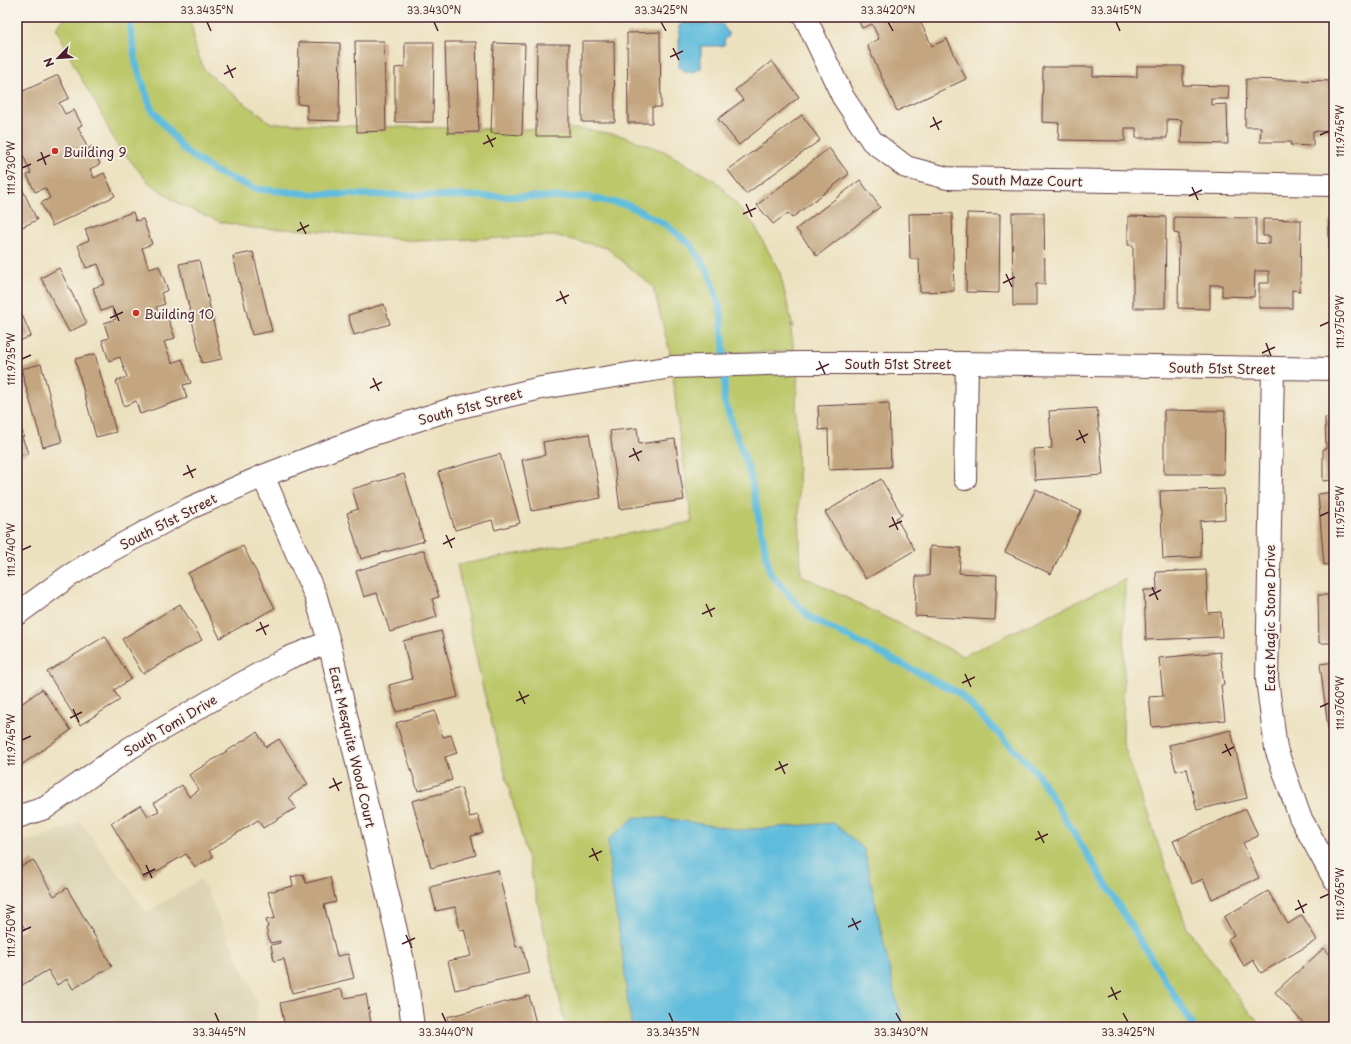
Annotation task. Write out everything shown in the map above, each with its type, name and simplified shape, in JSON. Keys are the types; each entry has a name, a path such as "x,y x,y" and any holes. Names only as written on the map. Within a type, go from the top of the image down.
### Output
{"street":[{"name":"South Maze Court","path":"805,17 843,97 872,141 906,167 947,178 1334,185"},
{"name":"South 51st Street","path":"17,614 69,576 110,551 190,508 263,476 364,437 452,409 541,388 672,367 798,363 1334,369"},
{"name":"South 51st Street","path":"965,479 967,364"},
{"name":"East Magic Stone Drive","path":"1273,368 1267,679 1276,749 1300,817 1334,879"},
{"name":"East Mesquite Wood Court","path":"263,476 316,597 329,642 406,974 413,1027"},
{"name":"South Tomi Drive","path":"17,817 45,808 130,748 217,697 288,658 329,642"}],"shaded area":[{"path":"80,822 147,912 201,879 258,1003 256,1027 17,1027 17,843 40,838"}],"green space":[{"path":"66,17 187,17 192,26 196,50 205,71 271,123 505,129 582,129 619,135 664,151 717,182 755,226 780,273 793,328 790,324 794,351 721,354 672,360 653,287 607,248 557,236 416,241 310,230 252,228 221,222 180,205 147,181 115,142 56,28"},
{"path":"798,363 796,409 801,575 963,656 1125,579 1123,743 1187,928 1243,1004 1263,1027 566,1027 528,860 483,689 457,565 692,522 677,417 672,367"}],"water":[{"path":"682,23 722,24 729,36 724,40 725,44 722,46 701,46 701,68 692,72 684,71 679,67 679,26"},
{"path":"635,817 665,818 739,830 834,823 864,849 894,991 905,1027 632,1027 622,950 611,883 608,840"}],"building":[{"path":"857,17 918,17 932,46 947,39 966,79 897,111 867,45 879,39 872,24 862,28"},
{"path":"660,32 661,107 652,107 652,123 628,123 627,33"},
{"path":"355,41 384,41 386,131 357,132"},
{"path":"582,41 614,41 615,122 582,122"},
{"path":"299,42 340,43 339,121 307,120 307,105 298,104"},
{"path":"405,42 434,42 433,122 395,122 395,68 405,67"},
{"path":"445,42 476,42 479,132 448,133"},
{"path":"494,43 525,44 522,135 491,133"},
{"path":"537,44 569,44 569,136 536,136"},
{"path":"772,61 799,97 739,145 718,119 743,100 735,90"},
{"path":"1137,66 1183,66 1183,85 1229,86 1228,99 1211,99 1211,105 1227,104 1228,144 1181,143 1182,120 1167,119 1167,138 1136,138 1136,128 1125,128 1125,141 1058,140 1059,123 1042,122 1043,67 1093,67 1093,76 1137,77"},
{"name":"Building 9","path":"58,75 69,98 59,103 65,114 74,110 82,125 78,127 88,149 92,146 100,164 90,169 94,178 104,173 115,196 52,226 41,203 50,198 45,188 35,192 27,175 31,173 22,153 17,153 17,135 20,133 17,127 17,94"},
{"path":"1246,79 1334,81 1334,132 1313,131 1313,146 1290,145 1291,142 1260,142 1261,127 1245,127"},
{"path":"802,115 820,140 746,194 728,170"},
{"path":"829,148 849,174 792,218 788,213 773,224 757,205"},
{"path":"17,178 37,220 18,229 17,226"},
{"path":"860,180 880,207 817,256 796,229"},
{"name":"Building 10","path":"133,212 136,221 143,219 152,244 142,248 149,269 159,266 168,290 161,293 165,304 156,307 160,317 167,315 175,338 164,342 172,363 182,359 191,383 183,385 187,398 140,414 136,401 124,406 116,381 127,377 120,357 109,361 102,340 109,338 104,323 116,319 112,307 101,311 93,288 105,284 98,264 86,268 78,245 89,240 85,229"},
{"path":"952,213 954,291 920,292 919,259 910,259 909,214"},
{"path":"967,213 1000,214 999,293 966,292"},
{"path":"1012,213 1044,213 1045,284 1036,284 1036,306 1013,306"},
{"path":"1128,216 1166,217 1165,308 1133,308 1133,245 1128,245"},
{"path":"1174,217 1256,218 1256,243 1270,244 1270,236 1263,236 1263,219 1301,220 1300,291 1292,290 1292,308 1259,308 1259,283 1269,283 1269,271 1255,271 1254,297 1222,296 1222,285 1210,285 1210,309 1178,308 1179,234 1174,233"},
{"path":"1329,221 1334,221 1334,267 1329,267"},
{"path":"253,252 272,331 252,335 233,256"},
{"path":"199,260 222,359 202,363 179,264"},
{"path":"59,268 87,323 69,332 41,278"},
{"path":"17,303 31,336 17,342"},
{"path":"384,304 390,324 354,335 348,315"},
{"path":"95,354 116,432 96,437 75,359"},
{"path":"41,364 62,442 43,447 21,369"},
{"path":"889,403 891,467 829,470 828,429 819,430 818,406"},
{"path":"1097,408 1103,475 1035,480 1033,449 1052,448 1049,411"},
{"path":"1164,410 1225,411 1224,474 1164,474"},
{"path":"1325,418 1334,418 1334,480 1323,481 1323,449 1326,449"},
{"path":"21,428 24,436 22,437 28,453 17,457 17,430"},
{"path":"637,428 639,444 675,439 684,500 620,509 610,431"},
{"path":"589,434 601,498 532,511 522,460 545,455 543,442"},
{"path":"500,454 520,523 495,530 492,520 455,530 438,472"},
{"path":"404,474 424,541 361,559 347,513 358,509 352,489"},
{"path":"881,479 902,515 896,518 915,550 866,579 825,512"},
{"path":"1036,489 1081,511 1051,574 1005,552"},
{"path":"1224,489 1225,519 1200,521 1201,557 1163,559 1160,491"},
{"path":"1334,492 1334,564 1324,565 1318,494"},
{"path":"243,546 275,608 220,638 188,573"},
{"path":"930,546 961,548 959,573 997,575 995,620 915,616 916,576 929,576"},
{"path":"424,550 439,597 432,599 437,617 390,632 377,593 364,597 356,571"},
{"path":"1206,570 1208,613 1221,612 1222,637 1146,640 1144,590 1157,590 1156,572"},
{"path":"1331,572 1334,572 1334,643 1319,643 1318,595 1331,595"},
{"path":"180,604 202,640 143,674 122,639"},
{"path":"441,631 458,697 396,712 389,685 412,679 403,641"},
{"path":"105,636 131,679 114,690 120,700 80,725 47,672"},
{"path":"1220,652 1224,685 1221,685 1225,720 1152,727 1149,697 1163,696 1159,658"},
{"path":"1334,662 1334,727 1328,728 1320,664"},
{"path":"42,689 71,730 17,768 17,707"},
{"path":"435,711 443,737 451,735 457,753 445,757 452,780 418,791 396,723"},
{"path":"1231,730 1247,798 1197,810 1187,769 1176,771 1169,745"},
{"path":"257,732 266,747 279,739 308,784 289,797 296,808 263,828 258,820 209,851 213,857 195,867 186,854 144,879 111,823 141,805 148,816 159,811 154,803 182,785 189,797 199,790 189,775"},
{"path":"461,788 470,817 478,815 483,833 471,836 476,855 431,868 412,801"},
{"path":"1246,809 1258,836 1243,843 1259,878 1212,899 1203,879 1192,884 1173,841"},
{"path":"33,860 54,896 67,888 112,966 73,989 67,979 57,985 48,970 17,988 17,934 25,929 17,915 17,869"},
{"path":"498,870 516,947 522,946 529,973 455,990 448,961 471,956 464,929 460,930 455,907 436,911 430,887"},
{"path":"303,874 306,883 330,877 336,902 324,905 337,956 348,954 354,978 292,993 284,959 274,961 271,945 280,943 280,941 270,943 266,928 268,927 266,920 275,918 268,892 293,886 291,877"},
{"path":"1268,891 1288,924 1302,915 1317,940 1261,973 1253,960 1244,966 1228,939 1234,935 1224,917"},
{"path":"1324,948 1334,959 1334,1027 1307,1027 1275,992"},
{"path":"341,989 345,998 366,994 371,1023 353,1027 285,1027 280,1003"},
{"path":"529,996 537,1027 450,1027 447,1017"}],"waterway":[{"path":"130,17 136,64 151,108 184,150 214,171 256,189 311,194 586,197 628,205 666,225 691,245 709,273 721,312 725,366 724,400 750,474 770,573 809,617 959,693 1037,773 1194,1027"}],"place":[{"name":"Building 9","path":"55,151"},
{"name":"Building 10","path":"136,313"}]}
